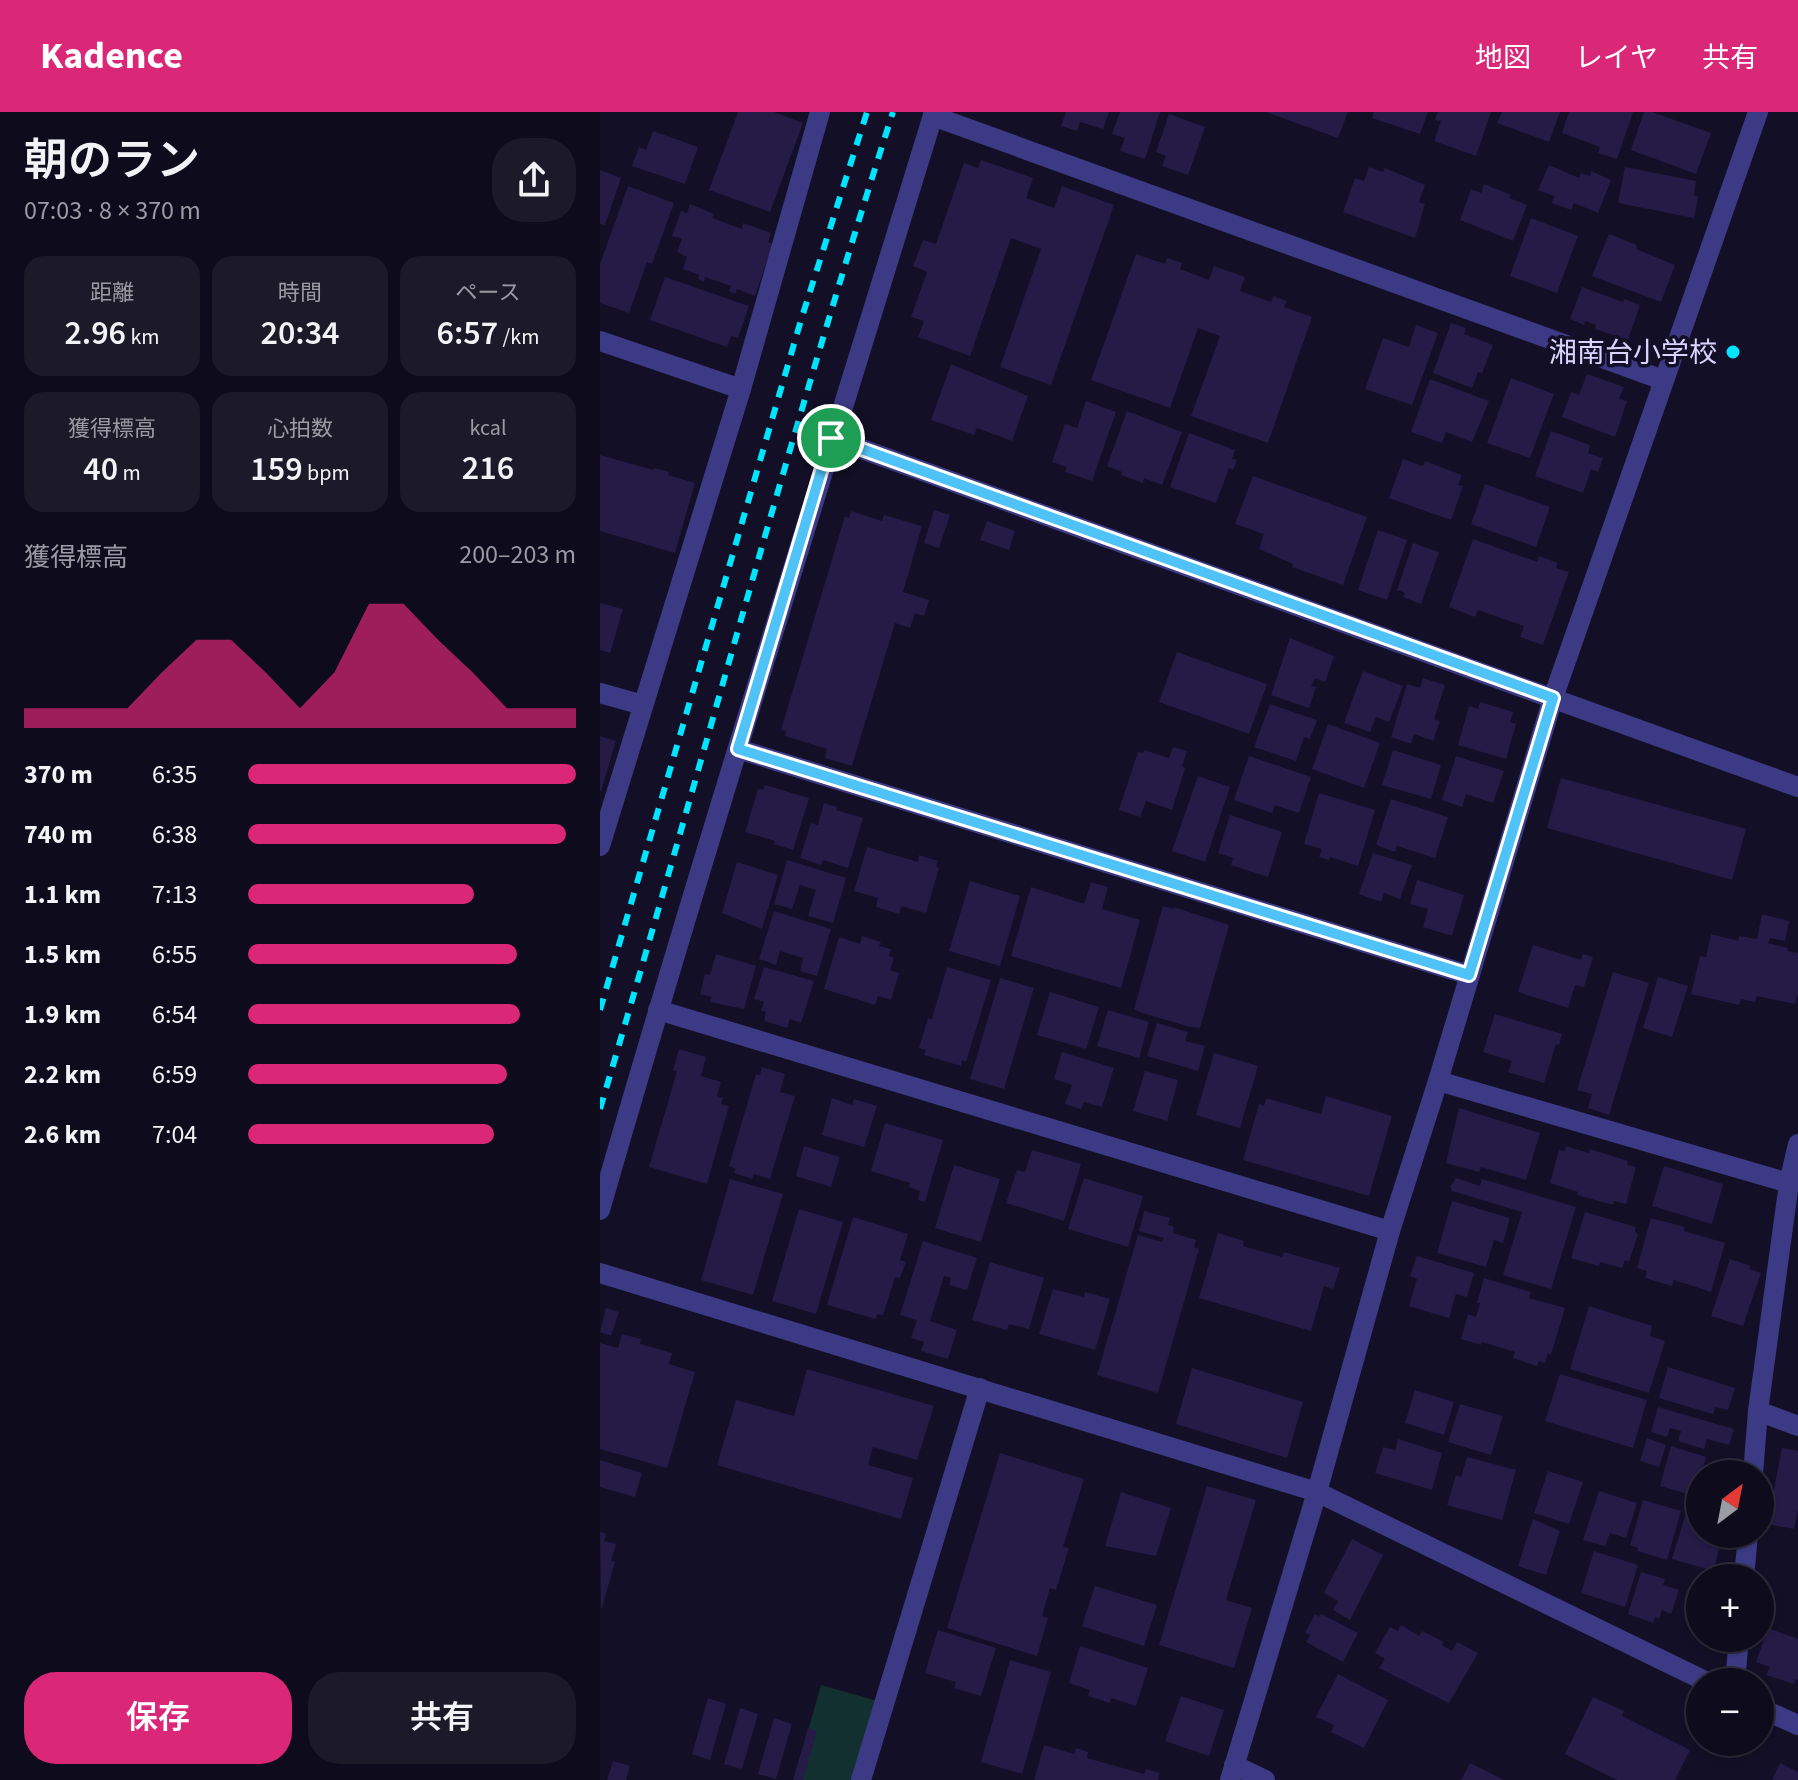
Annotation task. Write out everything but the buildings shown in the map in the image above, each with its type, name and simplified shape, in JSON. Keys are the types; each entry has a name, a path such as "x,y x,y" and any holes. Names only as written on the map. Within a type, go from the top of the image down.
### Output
{"street":[{"path":"600,846 741,389 820,112"},
{"path":"600,1210 831,438 933,114 1663,380"},
{"path":"1265,1780 1232,1773 1317,1492 1390,1231 1553,698 1663,380 1750,114"},
{"path":"600,341 741,389"},
{"path":"831,438 1798,787"},
{"path":"600,693 643,705"},
{"path":"738,749 1469,975"},
{"path":"658,1010 1390,1231"},
{"path":"1438,1081 1789,1183"},
{"path":"1754,1460 1789,1183 1798,1144"},
{"path":"600,1273 1317,1492 1686,1672"},
{"path":"861,1780 980,1388"},
{"path":"1758,1411 1798,1426"},
{"path":"1774,1714 1798,1725"}],"green space":[{"path":"821,1685 881,1702 859,1780 794,1780"}],"railway":[{"path":"600,1010 801,320 867,112"},
{"path":"600,1109 816,360 893,112"}],"place":[{"name":"湘南台小学校","path":"1733,352"}],"route":[{"path":"831,438 1553,698 1469,975 738,749 831,438"}]}
